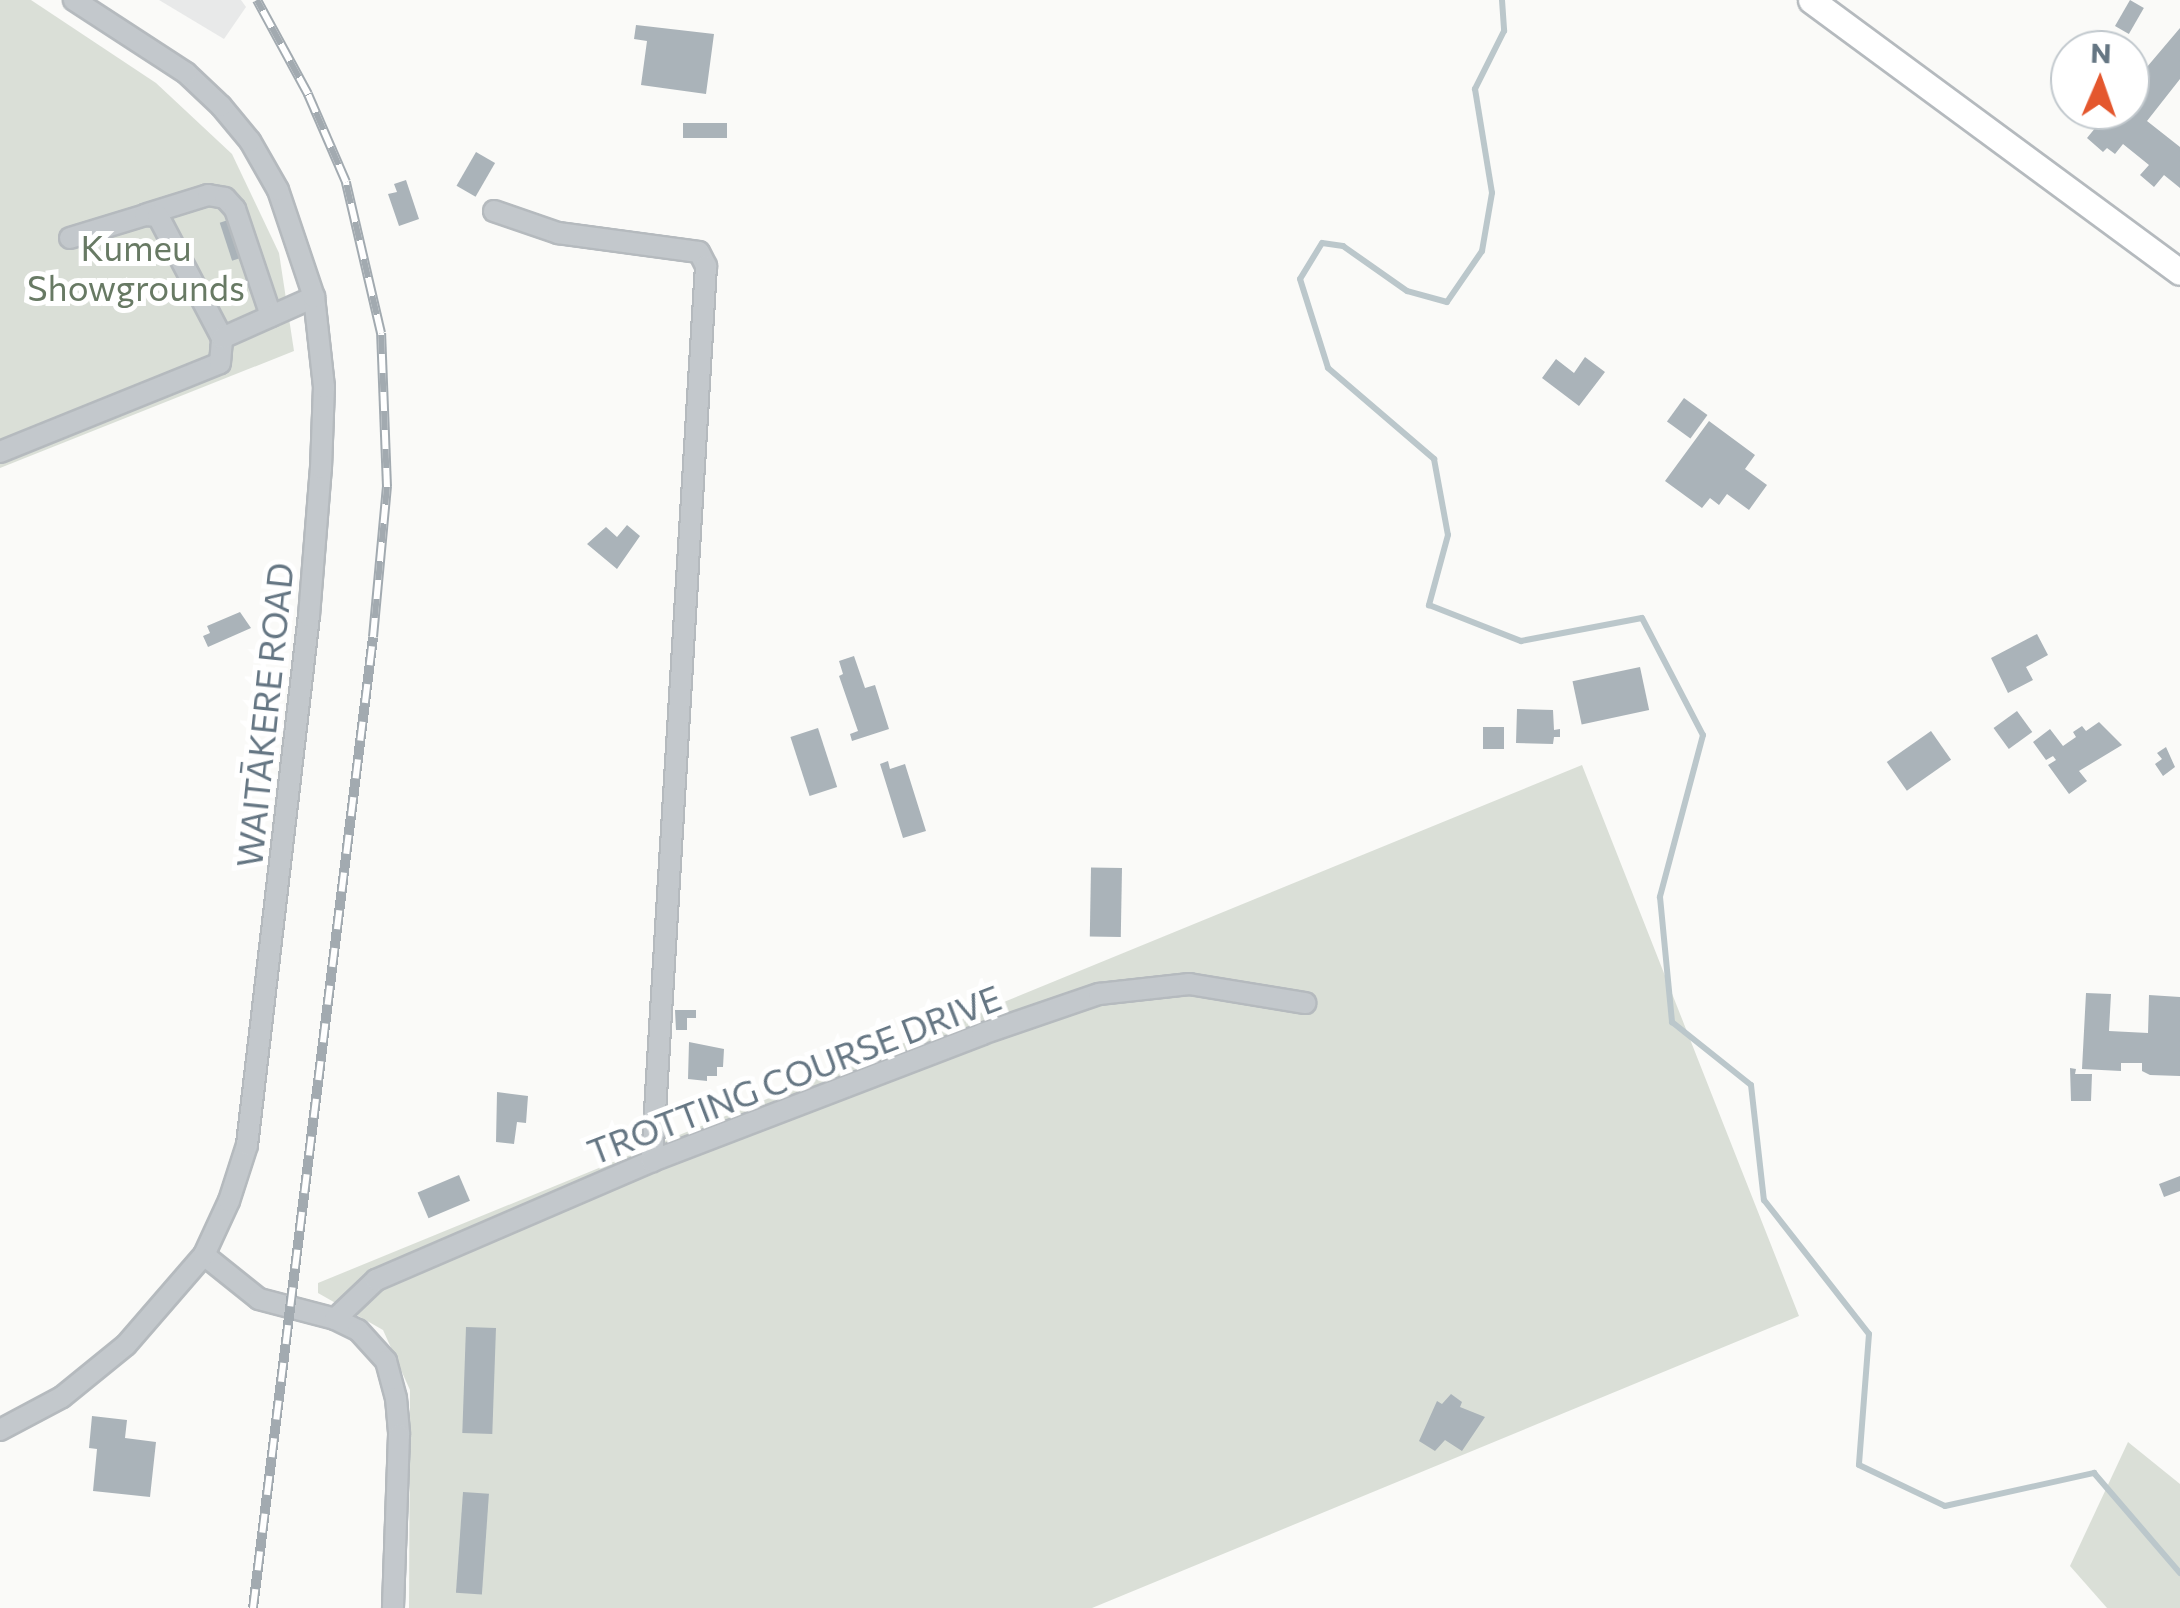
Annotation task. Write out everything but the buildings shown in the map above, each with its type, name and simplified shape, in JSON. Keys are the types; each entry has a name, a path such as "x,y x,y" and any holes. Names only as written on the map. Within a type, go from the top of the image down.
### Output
{"main road":[{"path":"1810,0 2180,272"}],"street":[{"name":"WAITĀKERE ROAD","path":"0,1430 62,1397 126,1345 204,1255 229,1201 247,1145 287,818 321,468 324,387 314,297 278,190 250,141 186,73 74,0"},
{"path":"70,238 208,196 225,198 235,209 272,316"},
{"path":"494,211 558,233 699,252 706,266 652,1161"},
{"path":"0,452 220,363 222,338 171,234 158,216 145,215"},
{"path":"222,338 314,297"},
{"name":"TROTTING COURSE DRIVE","path":"335,1319 376,1280 652,1161 982,1034 1099,994 1189,984 1304,1003"},
{"path":"204,1255 259,1298 335,1319 358,1330 386,1361 396,1398 393,1608"}],"shaded area":[{"path":"159,0 241,0 246,7 224,39"}],"green space":[{"name":"Kumeu Showgrounds","path":"0,0 31,0 156,83 232,154 279,253 294,351 0,468"},
{"path":"1582,765 1799,1316 1092,1608 409,1608 410,1390 383,1330 318,1293 318,1283"},
{"path":"2128,1442 2180,1484 2180,1608 2107,1608 2070,1566"}],"waterway":[{"path":"1502,0 1504,31 1475,89 1492,193 1482,251 1447,302 1407,291 1343,246 1322,243 1300,279 1328,368 1434,459 1448,535 1429,605 1521,641 1642,618 1703,735 1660,897 1672,1022 1751,1085 1764,1200 1869,1334 1859,1465 1945,1506 2094,1473 2180,1573"}],"railway":[{"path":"253,1608 373,637 387,487 381,333 346,182 308,94 257,0"}]}
